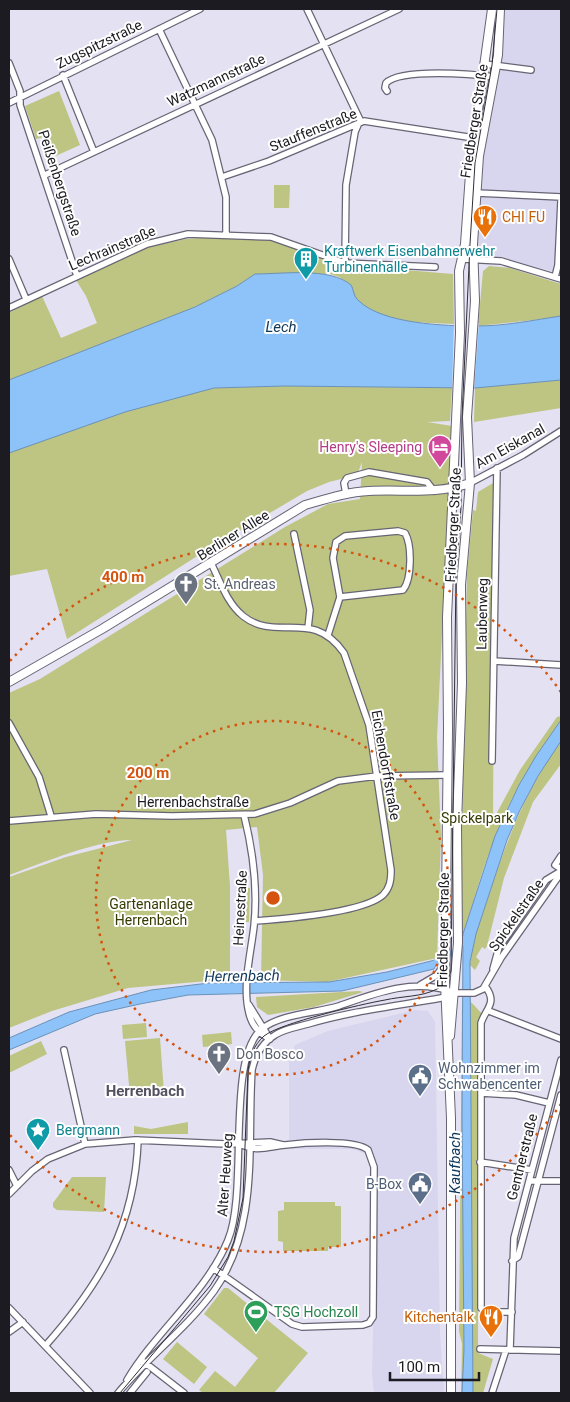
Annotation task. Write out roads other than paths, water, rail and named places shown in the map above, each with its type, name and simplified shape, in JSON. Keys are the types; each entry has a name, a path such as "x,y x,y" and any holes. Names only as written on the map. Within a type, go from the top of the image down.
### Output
{"main road":[{"name":"Friedberger Straße","path":"451,1393 451,1118 449,1045 443,970 447,947 447,617 460,333 460,271 463,259 474,138 492,9"},
{"name":"Friedberger Straße","path":"449,1045 458,993 457,841 462,683 462,586 470,483 467,417 475,301 475,258 473,244 481,145 496,65 500,9"},
{"name":"Berliner Allee","path":"9,682 305,506 346,494 432,487 454,488 470,483"}],"street":[{"name":"Zugspitzstraße","path":"9,103 200,9"},
{"path":"307,9 359,124 353,140 346,185 345,263"},
{"name":"Watzmannstraße","path":"45,175 399,9"},
{"path":"159,29 212,140 226,197 226,234"},
{"name":"Peißenbergstraße","path":"9,63 20,91 20,105 45,175 77,276"},
{"path":"485,64 531,70"},
{"path":"387,91 385,88 386,83 402,76 447,74 494,77"},
{"path":"63,75 94,152"},
{"name":"Stauffenstraße","path":"222,177 269,161 359,124 474,138"},
{"path":"476,193 561,197"},
{"path":"463,259 475,258 516,264 558,278 561,201"},
{"name":"Lechrainstraße","path":"9,308 162,239 188,234 226,234 282,239 345,263 435,267"},
{"path":"9,259 26,299"},
{"name":"Am Eiskanal","path":"470,483 561,431"},
{"name":"Laubenweg","path":"492,761 497,468"},
{"name":"Berliner Allee","path":"346,494 344,483 347,478 369,472 432,487"},
{"path":"211,563 229,598 244,617 264,626 308,628 328,634 340,597 333,558 336,542 345,536 398,530 405,533 408,542 409,562 407,584 403,590 395,593 340,597"},
{"path":"294,534 310,610 308,628"},
{"name":"Eichendorffstraße","path":"255,922 364,905 376,900 385,892 390,882 391,870 369,725 344,653 328,634"},
{"path":"494,661 561,665"},
{"path":"9,723 39,777 51,816"},
{"name":"Herrenbachstraße","path":"9,821 51,816 244,815 272,810 338,781 377,776 447,775"},
{"name":"Heinestraße","path":"244,815 254,865 255,922 248,982 248,1013 264,1028"},
{"name":"Spickelstraße","path":"493,972 494,957 499,947 551,875 561,856"},
{"path":"555,865 561,871"},
{"name":"Spickelstraße","path":"551,875 561,871"},
{"name":"Spickelstraße","path":"485,986 561,871"},
{"path":"420,985 443,970"},
{"name":"Alter Heuweg","path":"121,1392 140,1359 213,1268 229,1239 236,1213 245,1057 249,1046 264,1028 382,991 420,985 445,993"},
{"path":"458,993 472,993 483,989 485,986 491,998 489,1012 481,1023 481,1310 485,1312 512,1312"},
{"name":"Alter Heuweg","path":"121,1392 146,1363 177,1335 214,1290 224,1274 238,1242 245,1215 250,1149 252,1070 258,1052 276,1034 350,1012 445,993 458,993"},
{"path":"489,1012 561,1039"},
{"path":"264,1028 276,1034"},
{"path":"264,1028 270,1039"},
{"path":"64,1050 86,1144"},
{"name":"Gentnerstraße","path":"492,1393 508,1349 512,1312 512,1261 515,1233 561,1060"},
{"path":"481,1093 516,1095 549,1103"},
{"name":"Gentnerstraße","path":"512,1261 518,1257 561,1095"},
{"path":"46,1344 77,1310 111,1255 127,1210 138,1140"},
{"path":"9,1194 48,1159 86,1144 114,1141 120,1143 138,1140 240,1144 270,1142 283,1145 354,1144 364,1147 371,1155 374,1167 373,1317 369,1323 362,1325 297,1326 213,1268"},
{"path":"240,1144 250,1149 270,1149 283,1145"},
{"path":"480,1162 532,1170"},
{"path":"9,1170 17,1186"},
{"path":"529,1181 561,1182"},
{"path":"9,1308 46,1344 90,1393"},
{"path":"9,1332 23,1322"},
{"path":"480,1349 561,1351"},
{"path":"140,1359 184,1393"},
{"path":"130,1393 147,1372"}],"water":[{"name":"Lech","path":"305,273 342,279 351,285 357,299 370,309 383,315 415,322 488,326 561,316 561,380 475,388 285,386 214,388 125,412 9,453 9,380 195,307 237,286 255,274"},
{"path":"561,720 561,741 538,776 507,840 476,934 470,962 473,1393 462,1393 464,1349 463,934 495,836 519,785"},
{"path":"439,959 434,969 342,991 188,995 140,1004 95,1014 9,1050 9,1038 69,1012 151,990 209,983 329,982 387,972"}],"waterway":[{"name":"Herrenbach","path":"430,966 457,950 468,935"}],"tram line":[{"path":"120,1393 210,1286 228,1257 234,1241 243,1198 248,1070 251,1056 257,1044 264,1036 286,1025 359,1005 431,992 442,985 451,971 456,574 461,507 462,417 470,244 475,163 492,65 497,9"}],"place":[{"name":"CHI FU","path":"485,238"},
{"name":"Kraftwerk Eisenbahnerwehr Turbinenhalle","path":"306,280"},
{"name":"Henry's Sleeping","path":"440,468"},
{"name":"St. Andreas","path":"186,605"},
{"name":"Don Bosco","path":"219,1075"},
{"name":"Wohnzimmer im Schwabencenter","path":"420,1097"},
{"name":"Bergmann","path":"38,1151"},
{"name":"B-Box","path":"420,1205"},
{"name":"TSG Hochzoll","path":"256,1333"},
{"name":"Kitchentalk","path":"491,1338"}],"district":[{"name":"Herrenbach","path":"145,1091"}],"park label":[{"name":"Spickelpark","path":"477,818"},
{"name":"Gartenanlage Herrenbach","path":"151,912"}],"water label":[{"name":"Kaufbach","path":"455,1163"}]}
